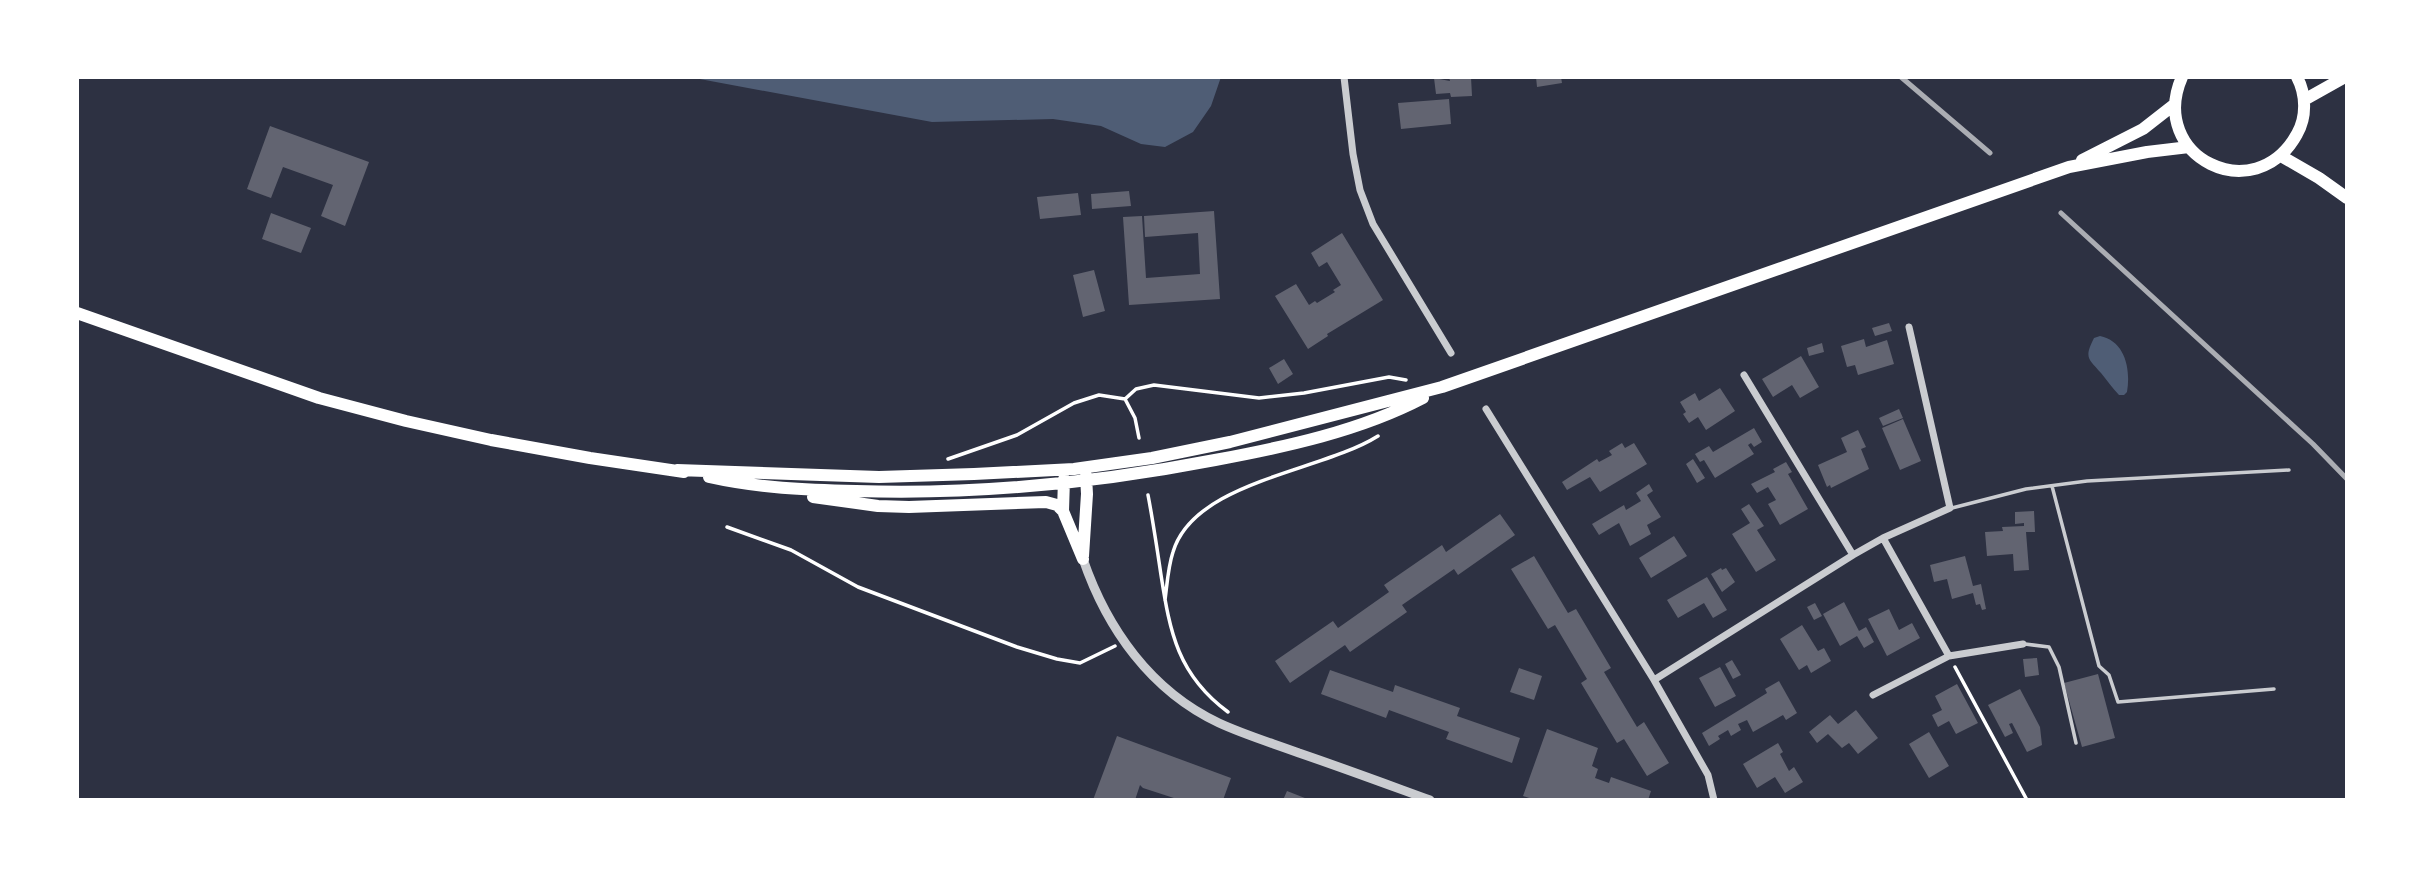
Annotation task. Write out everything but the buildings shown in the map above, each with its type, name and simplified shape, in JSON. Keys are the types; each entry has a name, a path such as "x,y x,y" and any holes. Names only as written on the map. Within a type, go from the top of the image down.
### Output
{"main road":[{"path":"2182,77 2175,104 2179,131 2189,147 2209,164 2235,171 2259,168 2281,156 2300,130 2304,100 2297,77"},
{"path":"2304,100 2345,77"},
{"path":"677,470 890,477 1074,469 1152,458 1230,442 1443,387 2069,167 2143,129 2175,104"},
{"path":"2069,167 2189,147"},
{"path":"2281,156 2347,198"},
{"path":"77,313 319,398 491,440 878,506 935,508 1046,502 1057,505 1063,511 1083,559"},
{"path":"782,489 933,492 1063,485 1178,468 1296,442 1407,406 1443,387"},
{"path":"1074,469 1084,474 1087,482 1083,559"},
{"path":"1063,511 1063,485 1068,473 1074,469"}],"street":[{"path":"1344,77 1353,155 1364,202 1373,224 1451,354"},
{"path":"1654,681 1853,555 1883,538 1950,508 1909,327"},
{"path":"1744,375 1853,555"},
{"path":"1486,409 1709,775 1714,800"},
{"path":"1883,538 1949,656"},
{"path":"1083,559 1101,603 1122,641 1158,682 1189,705 1218,722 1430,800"},
{"path":"1873,695 1949,656 2023,644"}],"lane":[{"path":"1950,508 2026,489 2087,481 2289,470"},
{"path":"2052,486 2099,666 2109,675 2118,702 2274,689"},
{"path":"2023,644 2049,647 2059,667 2076,743"}],"path":[{"path":"947,459 1017,435 1074,403 1099,396 1125,399 1136,389 1154,385 1259,397 1304,393 1389,377 1416,382"},
{"path":"1125,399 1135,418 1139,438"},
{"path":"1165,600 1172,552 1180,536 1201,511 1222,498 1355,448 1386,429"},
{"path":"1149,495 1174,641 1186,667 1211,697 1235,716"},
{"path":"727,527 791,550 858,587 1017,647 1068,662 1080,663 1091,659 1122,641"},
{"path":"1949,656 2027,800"}],"water":[{"path":"689,77 1221,77 1211,106 1193,132 1165,147 1141,144 1101,126 1053,119 932,122"},
{"path":"2100,336 2115,344 2124,357 2128,383 2124,395 2116,392 2089,357 2094,338"}],"railway":[{"path":"1901,77 1990,153"},
{"path":"2061,213 2313,444 2347,479"}]}
